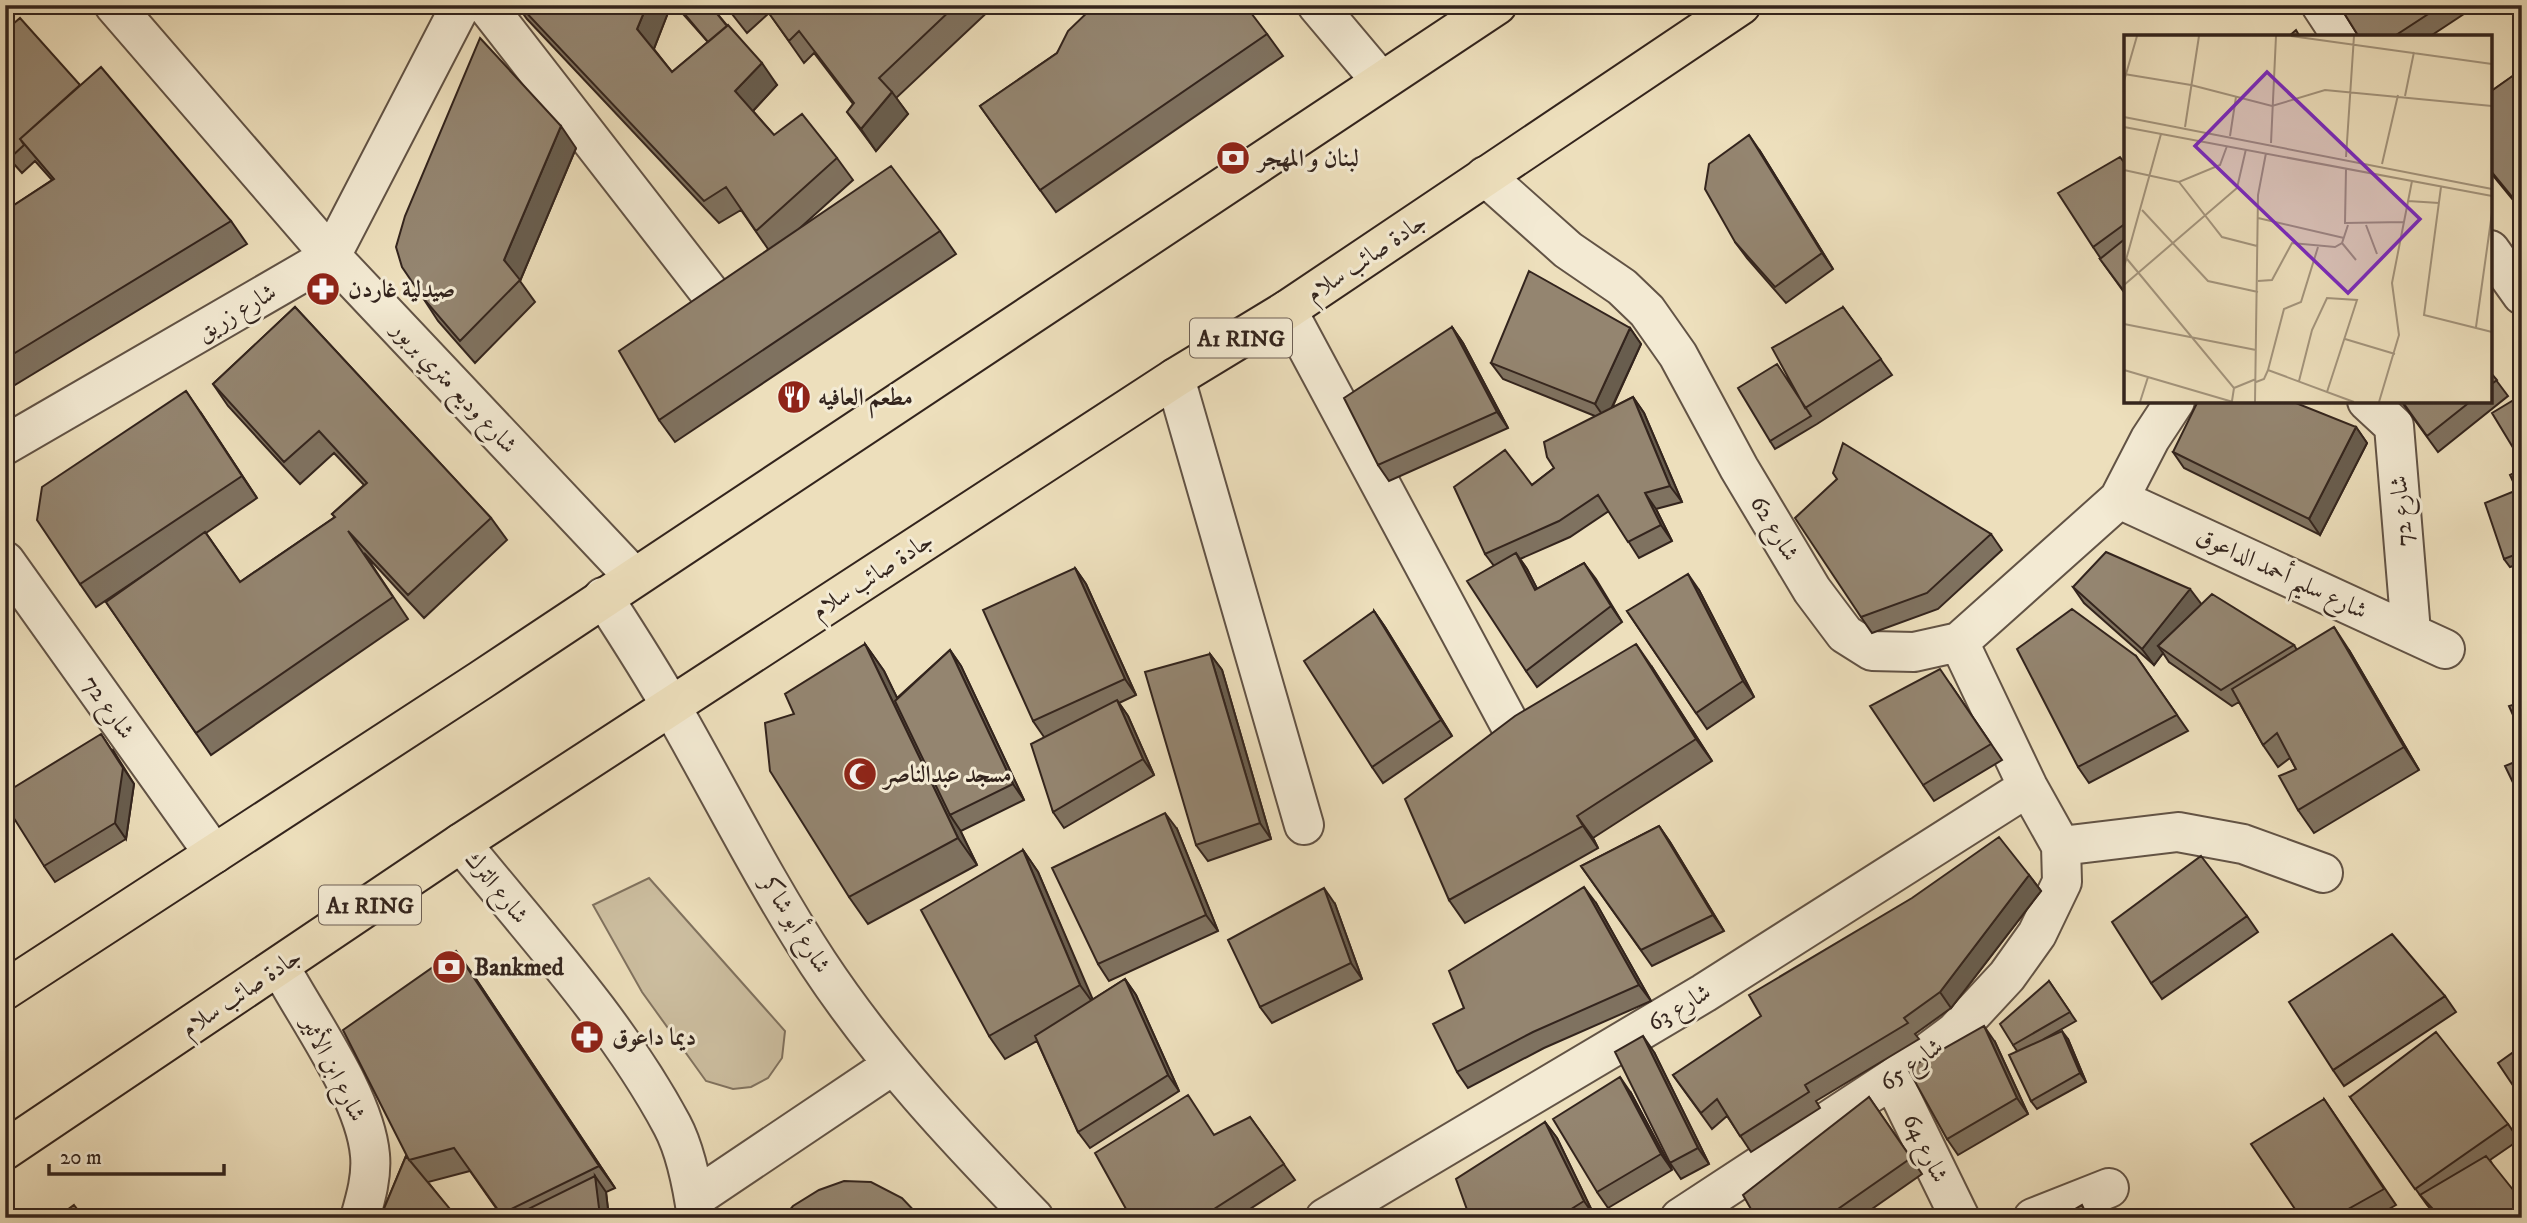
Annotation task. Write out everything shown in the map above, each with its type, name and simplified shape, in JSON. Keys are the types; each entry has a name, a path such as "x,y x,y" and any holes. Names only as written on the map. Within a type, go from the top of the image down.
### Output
{"highway":[{"path":"5,990 1497,5"},
{"name":"جادة صائب سلام","path":"5,1150 461,843 1175,379 1287,310 1741,5"}],"street":[{"name":"شارع وديع متري بربور","path":"114,5 619,587"},
{"path":"331,256 461,5"},
{"path":"486,5 720,306"},
{"path":"1317,5 1381,81"},
{"path":"2321,5 2341,35"},
{"name":"شارع 62","path":"1485,176 1568,250 1622,287 1647,311 1678,355 1739,468 1812,590 1845,634 1872,651 1914,652 1959,642 2119,499"},
{"path":"2492,253 2522,295"},
{"name":"شارع زريق","path":"5,445 331,256"},
{"path":"1287,310 1510,725"},
{"path":"1175,379 1304,825"},
{"path":"2119,499 2150,439 2174,402"},
{"name":"شارع 72","path":"2368,402 2394,426 2411,632"},
{"name":"شارع سليم أحمد الداعوق","path":"2119,499 2445,649"},
{"name":"شارع 72","path":"5,561 214,854"},
{"name":"شارع أبو شاكر","path":"619,587 672,708 766,878 812,953 893,1065 948,1130 1034,1218"},
{"name":"شارع 65","path":"1680,1218 1892,1079 1955,1032 2007,976 2037,934 2062,882 2061,846 2028,788 1959,642"},
{"name":"شارع 63","path":"1325,1218 1704,993 2028,788"},
{"path":"2061,846 2178,832 2243,844 2323,873"},
{"name":"شارع الترك","path":"461,843 576,985 634,1064 673,1128 696,1208"},
{"name":"شارع ابن الأثير","path":"280,967 332,1058 367,1136 369,1186 360,1218"},
{"path":"696,1208 893,1065"},
{"name":"شارع 64","path":"1892,1079 1960,1218"},
{"path":"2033,1218 2109,1188"}],"shaded area":[{"path":"649,878 785,1031 782,1058 768,1078 751,1087 733,1089 706,1081 642,992 593,905"}],"building":[{"path":"519,5 647,5 637,29 672,72 728,25 762,63 735,91 774,135 802,114 837,158 756,231 726,187 704,201"},
{"path":"677,5 710,5 727,26 708,42"},
{"path":"727,5 738,5 732,11"},
{"path":"763,5 956,5 879,78 892,92 861,129 847,112 854,103 799,31 789,41"},
{"path":"1095,5 1245,5 1267,34 1040,190 980,106 1057,53 1068,31"},
{"path":"2339,5 2442,5 2396,35 2358,35"},
{"path":"20,18 80,85 20,139 24,145 11,157 5,150 5,31"},
{"path":"480,38 561,126 504,260 520,280 460,341 423,298 402,267 396,247 405,216"},
{"path":"101,67 231,221 5,359 5,211 54,179 20,139"},
{"path":"2522,70 2522,209 2492,172 2492,91"},
{"path":"1749,135 1822,253 1775,287 1735,242 1705,189 1709,164"},
{"path":"2120,157 2124,162 2124,224 2093,247 2058,193"},
{"path":"891,166 940,231 659,420 619,351"},
{"path":"2124,240 2124,291 2100,259"},
{"path":"1529,271 1630,328 1595,404 1491,363"},
{"path":"295,307 491,518 408,595 348,531 393,597 196,733 106,602 205,532 240,582 335,517 332,514 367,483 319,431 284,462 213,384"},
{"path":"1843,307 1881,359 1805,408 1772,348"},
{"path":"1452,327 1497,412 1378,465 1344,398"},
{"path":"1777,364 1811,416 1770,441 1738,388"},
{"path":"186,391 242,476 80,584 37,520 42,487"},
{"path":"2522,395 2522,447 2515,451 2492,413"},
{"path":"1633,397 1670,486 1645,493 1661,525 1628,542 1598,495 1559,521 1485,554 1454,487 1505,450 1532,485 1554,468 1547,457 1544,442"},
{"path":"2198,402 2294,402 2356,427 2309,519 2173,452"},
{"path":"2403,402 2470,402 2427,436"},
{"path":"1843,443 1991,534 1927,593 1861,617 1795,518 1837,479 1833,473"},
{"path":"2522,469 2522,501 2510,475"},
{"path":"2517,490 2522,501 2522,552 2504,559 2485,503"},
{"path":"2106,552 2190,589 2142,649 2073,587"},
{"path":"1516,553 1535,590 1584,563 1611,606 1526,671 1467,581"},
{"path":"1075,568 1125,679 1033,721 983,610"},
{"path":"1688,574 1743,681 1696,713 1627,611"},
{"path":"2212,594 2294,645 2221,690 2158,646"},
{"path":"2072,609 2136,656 2177,715 2078,767 2017,649"},
{"path":"1374,611 1441,720 1372,767 1304,661"},
{"path":"2334,627 2404,747 2298,810 2279,776 2296,769 2277,733 2263,745 2232,689"},
{"name":"مسجد عبدالناصر","path":"865,644 958,838 849,897 770,771 765,723 794,714 785,694"},
{"path":"1636,644 1696,739 1577,816 1583,826 1449,900 1405,799 1515,716"},
{"path":"950,650 1013,784 950,815 895,701"},
{"path":"1210,654 1260,823 1196,845 1145,672"},
{"path":"1940,669 1991,744 1923,785 1870,706"},
{"path":"1117,700 1143,759 1053,812 1031,744"},
{"path":"2522,702 2522,735 2509,706"},
{"path":"101,734 123,768 115,823 44,866 5,804 5,793"},
{"path":"2522,759 2522,794 2519,795 2505,766"},
{"path":"1165,813 1206,915 1098,964 1052,868"},
{"path":"1659,826 1713,915 1641,950 1581,866"},
{"path":"1999,837 2029,875 1940,992 1904,1018 1908,1023 1805,1085 1809,1092 1740,1136 1717,1099 1701,1113 1673,1075 1761,1016 1749,995 1912,898"},
{"path":"1023,850 1080,985 989,1036 921,910"},
{"path":"2201,856 2247,916 2151,983 2112,922"},
{"path":"1584,887 1639,985 1533,1032 1457,1072 1433,1024 1464,1008 1449,971"},
{"path":"1324,888 1351,963 1260,1007 1228,940"},
{"path":"2392,934 2445,996 2333,1070 2289,1002"},
{"path":"456,951 599,1166 501,1214 454,1148 409,1160 343,1030"},
{"path":"1125,979 1168,1075 1078,1132 1035,1036"},
{"path":"2049,981 2070,1012 2013,1045 2000,1024"},
{"path":"1984,1026 2017,1098 1947,1139 1908,1069"},
{"path":"2062,1031 2080,1073 2031,1101 2009,1055"},
{"path":"2436,1032 2508,1124 2415,1189 2350,1097"},
{"path":"1643,1036 1698,1148 1670,1163 1615,1052"},
{"path":"2522,1046 2522,1099 2498,1063"},
{"path":"1620,1077 1661,1154 1597,1192 1553,1119"},
{"path":"1188,1095 1214,1135 1250,1117 1284,1164 1200,1218 1131,1218 1095,1153"},
{"path":"1869,1097 1911,1158 1825,1218 1756,1218 1743,1195"},
{"path":"2324,1099 2384,1189 2332,1218 2301,1218 2251,1144"},
{"path":"1545,1122 1584,1201 1557,1218 1470,1218 1456,1179"},
{"path":"406,1156 455,1215 455,1218 380,1218"},
{"path":"2486,1156 2522,1201 2522,1218 2441,1218 2420,1195"},
{"path":"595,1176 599,1218 516,1218 516,1215"},
{"path":"844,1181 871,1182 902,1198 921,1218 783,1218 793,1206 819,1190"},
{"path":"74,1205 84,1218 56,1218"},
{"path":"2082,1205 2088,1218 2060,1218"}],"place":[{"name":"لبنان و المهجر","path":"1233,158"},
{"name":"صيدلية غاردن","path":"323,289"},
{"name":"مطعم العافيه","path":"794,397"},
{"name":"مسجد عبدالناصر","path":"860,774"},
{"name":"Bankmed","path":"449,967"},
{"name":"ديما داعوق","path":"587,1037"}]}
